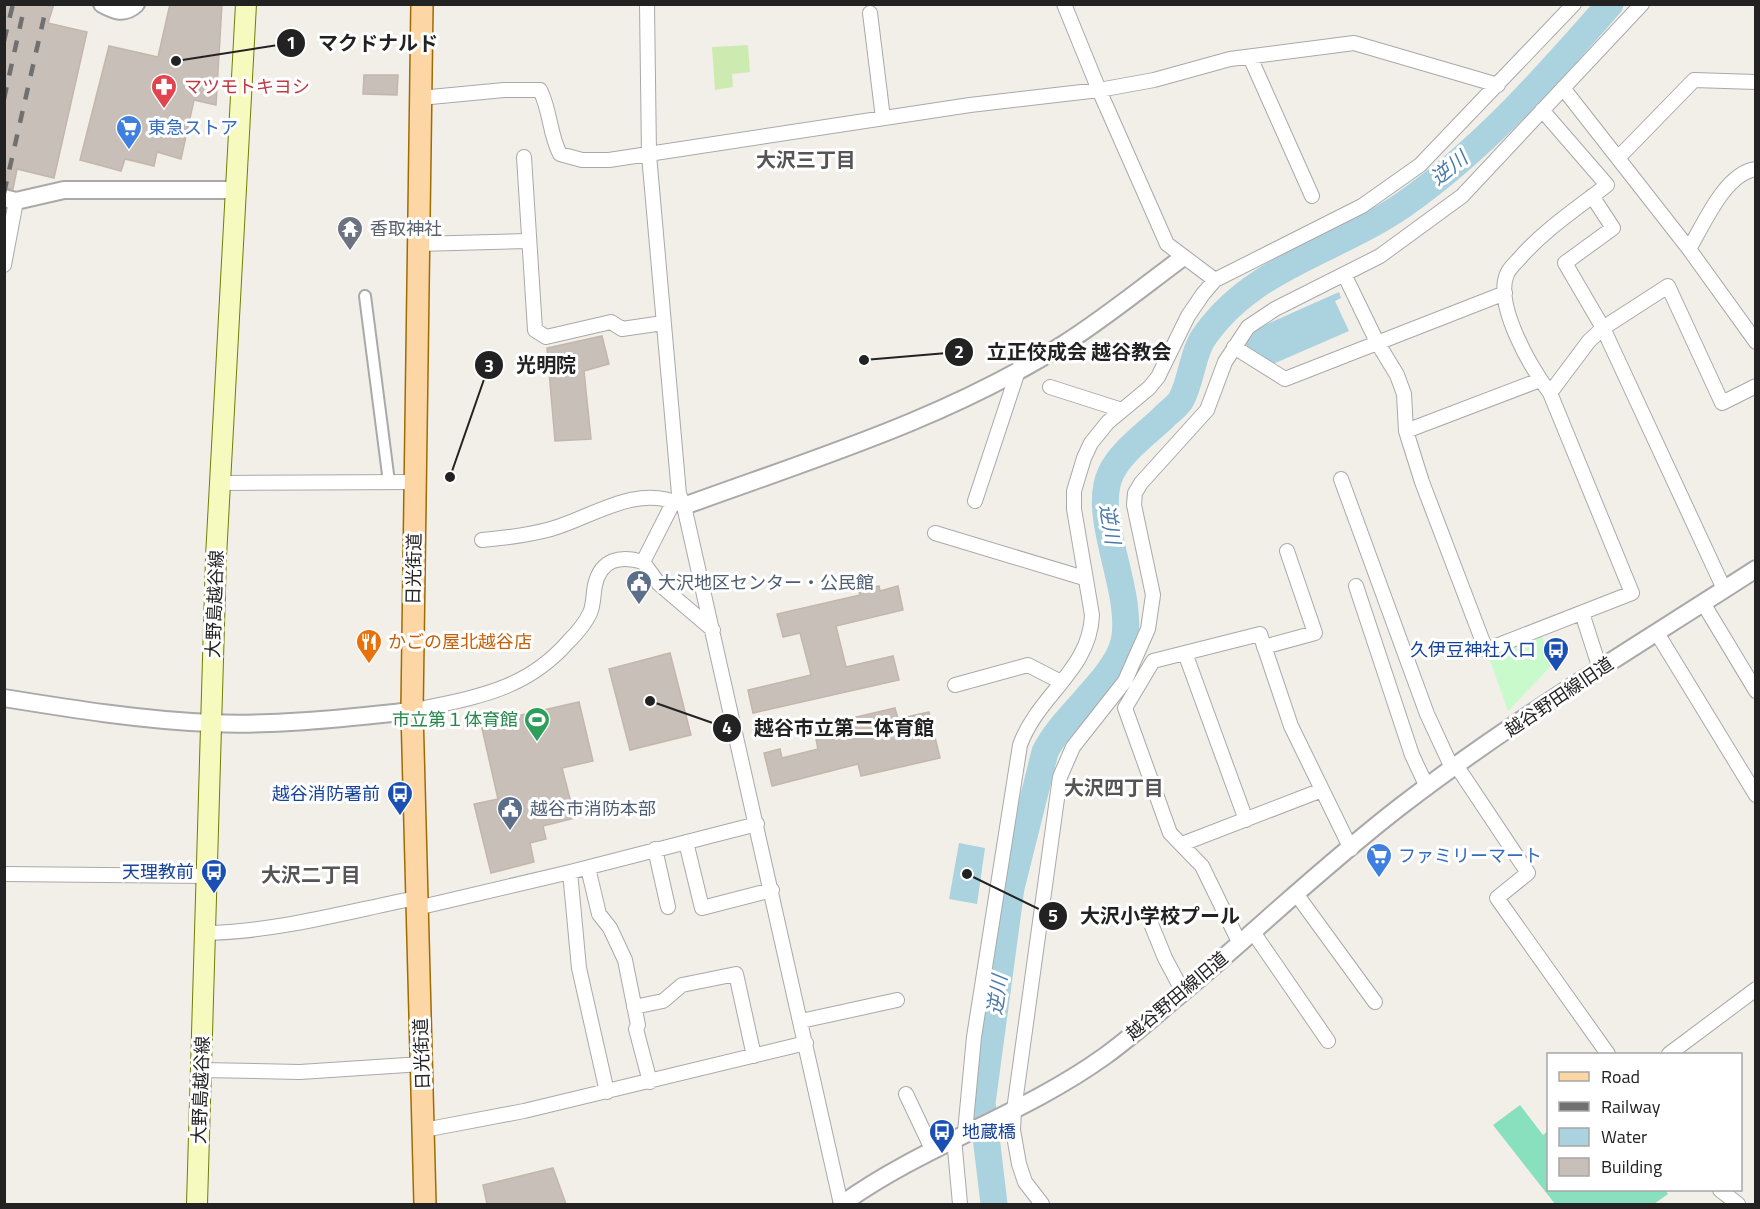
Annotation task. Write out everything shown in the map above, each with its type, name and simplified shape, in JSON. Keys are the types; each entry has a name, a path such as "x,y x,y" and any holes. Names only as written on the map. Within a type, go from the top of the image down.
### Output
{"main road":[{"name":"大野島越谷線","path":"197,1204 210,723 246,4"},
{"name":"日光街道","path":"422,4 412,711 425,1204"}],"street":[{"path":"102,4 121,12 130,10 135,4"},
{"path":"647,4 649,155 679,503 713,630 841,1204"},
{"path":"1064,4 1167,244 1182,258 1215,280"},
{"path":"960,1204 958,1154 1020,745 1027,726 1037,710 1076,664 1091,632 1092,615 1074,509 1077,478 1091,443 1108,422 1149,388 1158,376 1188,316 1215,280 1362,206 1420,165 1574,4"},
{"path":"1042,1204 1025,1182 1019,1164 1010,1112 1060,777 1073,747 1125,681 1148,629 1153,596 1134,505 1135,493 1141,483 1207,410 1234,347 1248,327 1260,317 1380,256 1411,236 1462,196 1642,4"},
{"path":"870,13 883,118"},
{"path":"420,98 504,90 540,90 549,109 553,140 560,154 582,160 649,155 883,118 1099,90 1250,57 1354,43 1498,85"},
{"path":"1250,57 1312,196"},
{"path":"1619,157 1694,80 1755,82"},
{"path":"1563,88 1689,249 1755,342"},
{"path":"1344,274 1377,342 1397,375 1404,394 1406,431 1422,482 1486,650 1632,593 1550,393 1540,380 1510,322 1505,294 1507,273 1539,236 1607,185 1542,110"},
{"path":"524,157 527,241 535,330 546,337 611,322 622,329 663,323"},
{"path":"1689,249 1732,179 1744,171 1755,170"},
{"path":"4,265 10,200 64,190 237,190"},
{"path":"1592,196 1613,228 1565,263 1603,328 1724,589"},
{"path":"418,244 527,241"},
{"path":"482,540 551,529 614,504 641,497 679,503 855,445 913,421 1065,343 1182,258"},
{"path":"1550,393 1589,341 1603,328 1668,286 1722,403 1755,386"},
{"path":"1234,347 1285,379 1505,294"},
{"path":"365,296 388,462 388,482"},
{"path":"975,501 1019,368"},
{"path":"1406,431 1540,380"},
{"path":"1050,387 1122,411"},
{"path":"1341,479 1426,714 1454,767 1528,873 1497,898 1607,1053"},
{"path":"221,483 415,482"},
{"path":"644,562 679,503"},
{"path":"935,532 1084,578"},
{"path":"1264,647 1315,633 1287,551"},
{"path":"4,698 75,710 210,723 320,720 412,711 500,691 551,662 583,626 592,610 595,584 601,568 612,560 627,557 644,562 659,584 713,630"},
{"name":"越谷野田線旧道","path":"841,1204 873,1182 932,1149 1010,1112 1075,1077 1101,1059 1427,787 1600,669 1755,569"},
{"path":"1356,586 1412,755 1427,787"},
{"path":"1703,603 1755,691"},
{"path":"1582,613 1600,669"},
{"path":"1657,633 1755,795"},
{"path":"1240,944 1202,866 1170,833 1125,708 1153,661 1260,634 1291,726 1351,849"},
{"path":"1185,653 1246,820"},
{"path":"955,685 1028,665 1061,682"},
{"path":"1182,844 1322,790"},
{"path":"205,933 248,931 417,903 570,872 757,824"},
{"path":"686,842 702,908 772,890"},
{"path":"655,849 668,907"},
{"path":"588,867 599,914 610,928 625,960 638,1024 636,1029 650,1082"},
{"path":"570,872 579,968 606,1092"},
{"path":"4,874 206,876"},
{"path":"1297,895 1375,1002"},
{"path":"1147,914 1165,958 1183,992"},
{"path":"1253,932 1328,1041"},
{"path":"634,1007 663,1001 682,986 736,974 754,1056"},
{"path":"1671,1053 1755,989"},
{"path":"801,1021 897,1000"},
{"path":"424,1130 650,1082 806,1043"},
{"path":"201,1070 300,1072 422,1064"},
{"path":"906,1094 932,1149"},
{"path":"1721,1191 1738,1204"}],"green space":[{"path":"748,45 750,72 732,74 733,87 715,90 712,47"},
{"path":"1541,634 1552,665 1508,711 1488,655"},
{"path":"1520,1105 1543,1135 1547,1132 1547,1191 1666,1191 1668,1194 1654,1204 1555,1204 1493,1125"}],"water":[{"path":"1339,292 1341,298 1335,301 1349,331 1273,364 1247,350 1244,345 1258,328"},
{"path":"959,843 985,848 977,904 949,899"}],"building":[{"path":"4,4 54,4 48,23 87,32 54,178 17,169 13,189 4,188"},
{"path":"170,4 222,4 216,105 194,100 181,159 157,152 154,166 125,159 121,171 80,160 109,46 158,57"},
{"path":"364,75 398,75 397,95 363,94"},
{"path":"602,336 609,364 584,371 591,439 555,441 547,348"},
{"path":"879,586 880,591 898,586 903,610 836,626 846,667 893,656 899,680 753,713 748,690 811,675 800,633 783,637 777,614 860,595 859,591"},
{"path":"670,653 691,735 630,750 609,669"},
{"path":"579,702 593,761 562,768 575,818 543,826 546,839 530,843 534,862 491,873 474,804 498,799 481,724"},
{"path":"895,708 898,719 929,712 940,758 861,776 858,764 772,786 764,753 780,749 782,758 818,749 816,739 842,732 839,721"},
{"path":"553,1168 566,1204 487,1204 483,1185"}],"waterway":[{"name":"逆川","path":"994,1204 982,1103 1011,888 1045,752 1064,724 1111,669 1124,642 1126,622 1124,601 1106,511 1106,491 1115,465 1179,403 1185,392 1201,341 1226,311 1249,291 1273,275 1378,221 1432,184 1460,161 1512,111 1610,4"}],"railway":[{"path":"4,41 13,4"},
{"path":"4,99 25,4"},
{"path":"4,193 47,4"}],"place":[{"name":"マクドナルド","path":"176,61"},
{"name":"マツモトキヨシ","path":"164,110"},
{"name":"東急ストア","path":"129,151"},
{"name":"香取神社","path":"350,252"},
{"name":"立正佼成会 越谷教会","path":"864,360"},
{"name":"光明院","path":"450,477"},
{"name":"大沢地区センター・公民館","path":"639,606"},
{"name":"かごの屋北越谷店","path":"369,665"},
{"name":"久伊豆神社入口","path":"1556,673"},
{"name":"越谷市立第二体育館","path":"650,701"},
{"name":"市立第１体育館","path":"537,743"},
{"name":"越谷消防署前","path":"400,817"},
{"name":"越谷市消防本部","path":"510,832"},
{"name":"大沢小学校プール","path":"967,874"},
{"name":"ファミリーマート","path":"1379,879"},
{"name":"天理教前","path":"214,895"},
{"name":"地蔵橋","path":"942,1155"}],"district":[{"name":"大沢三丁目","path":"806,160"},
{"name":"大沢四丁目","path":"1114,788"},
{"name":"大沢二丁目","path":"311,875"}]}
